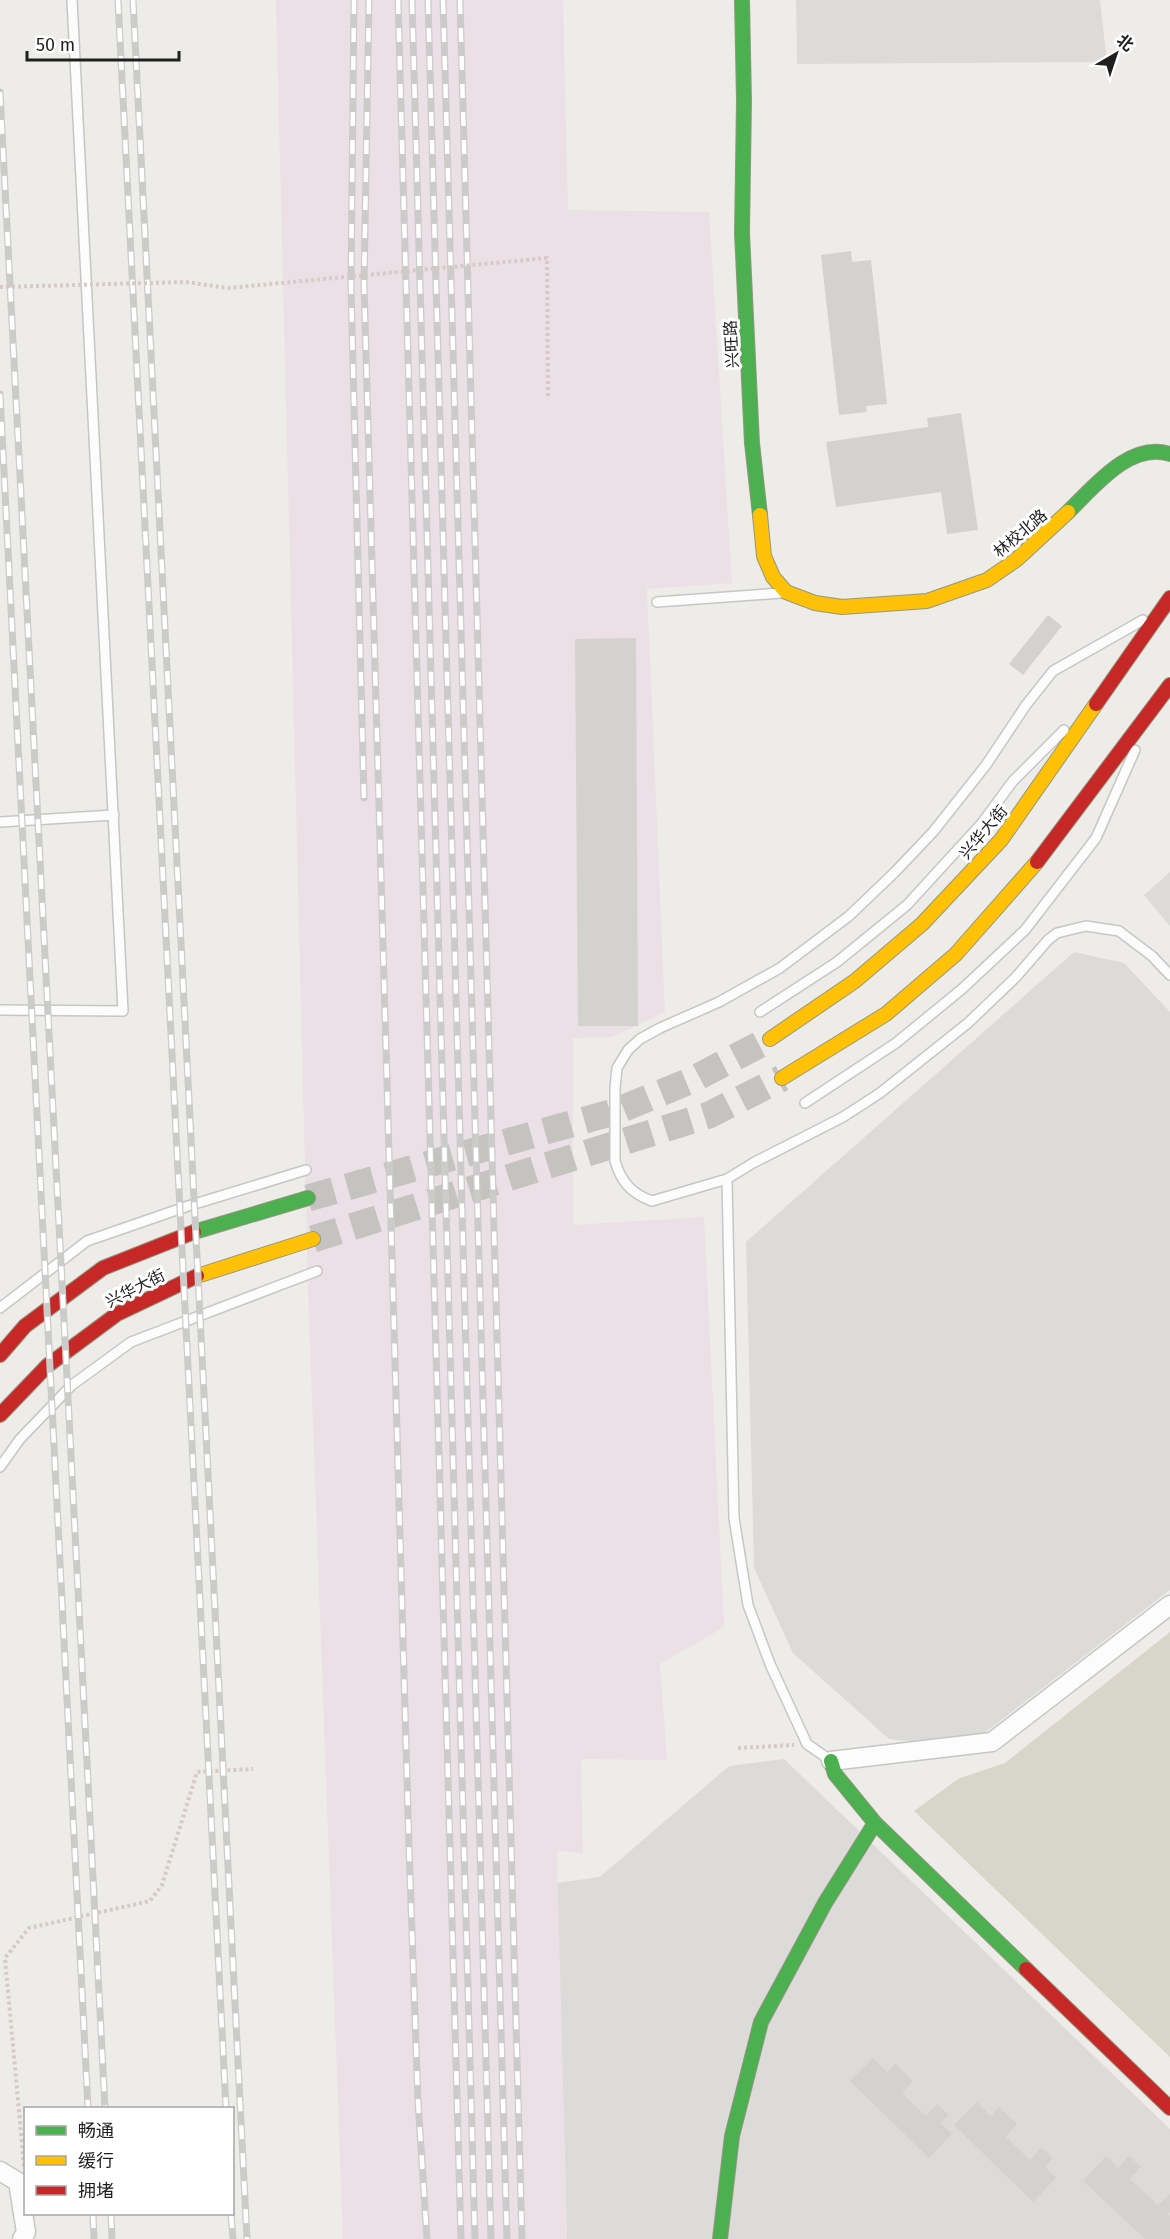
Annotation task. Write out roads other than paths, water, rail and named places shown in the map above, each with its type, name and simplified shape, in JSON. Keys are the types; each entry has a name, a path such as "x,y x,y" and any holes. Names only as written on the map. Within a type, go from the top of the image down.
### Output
{"main road":[{"name":"兴旺路","path":"742,0 744,101 742,233 752,443 764,556 773,577 786,592"},
{"name":"林校北路","path":"786,592 815,603 842,607 872,606 927,601 987,580 1016,560 1102,479 1131,457 1158,450 1170,454"},
{"name":"兴华大街","path":"770,1039 855,981 922,924 1001,840 1167,603"},
{"path":"782,1078 886,1014 956,954 1032,869 1170,685"},
{"name":"兴华大街","path":"0,1355 25,1326 103,1268 188,1234 308,1198"},
{"name":"兴华大街","path":"0,1415 47,1366 117,1314 195,1277 313,1239"},
{"path":"831,1761 835,1774 875,1822 1170,2108"},
{"path":"720,2239 732,2136 761,2022 825,1903 875,1822"}],"street":[{"path":"831,1761 992,1742 1170,1605"},
{"path":"0,2171 18,2182 26,2232 22,2239"}],"lane":[{"path":"0,1010 123,1011 72,0"},
{"path":"657,602 786,592"},
{"path":"1167,603 1101,645 1080,654 1053,671 1026,705 986,765 933,832 849,916 780,968 719,1002 660,1028 640,1039 628,1050 618,1068 615,1088 615,1161 618,1173 630,1189 640,1197 652,1201 727,1179 753,1163 843,1117 880,1093 968,1023 1016,977 1048,940 1058,933 1086,926 1119,931 1152,956 1170,975"},
{"path":"760,1012 837,962 907,905 982,823 1013,781 1113,681"},
{"path":"805,1103 896,1043 962,989 1025,930 1096,838 1154,707"},
{"path":"0,822 114,815"},
{"path":"0,1308 87,1241 188,1206 306,1170"},
{"path":"727,1179 734,1518 748,1605 770,1664 807,1744 831,1761"},
{"path":"0,1467 20,1439 72,1385 131,1342 317,1271"}],"tunnel":[{"path":"308,1198 617,1111 692,1080 770,1039"},
{"path":"313,1239 709,1115 782,1078"}],"railway":[{"path":"118,0 226,2107"},
{"path":"133,0 247,2239"},
{"path":"354,0 351,287 364,798"},
{"path":"369,0 364,285 409,1848 418,2101 427,2239"},
{"path":"398,0 461,2239"},
{"path":"412,0 475,2239"},
{"path":"428,0 491,2239"},
{"path":"443,0 507,2239"},
{"path":"460,0 522,2239"},
{"path":"0,92 105,2107"},
{"path":"0,394 88,2107"},
{"path":"93,2215 94,2239"},
{"path":"111,2215 112,2239"},
{"path":"231,2215 233,2239"}]}
